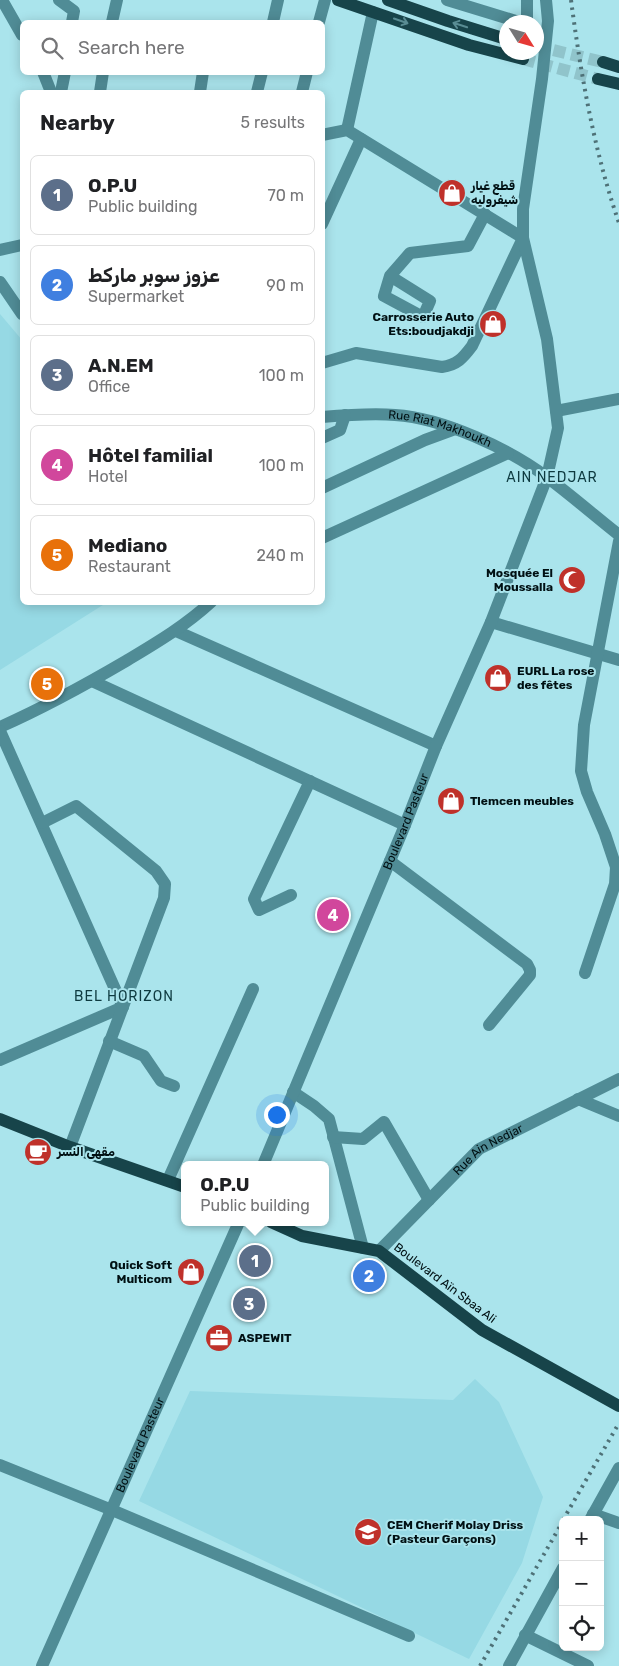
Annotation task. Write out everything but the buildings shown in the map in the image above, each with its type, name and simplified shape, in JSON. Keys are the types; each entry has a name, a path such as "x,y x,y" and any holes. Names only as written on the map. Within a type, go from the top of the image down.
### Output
{"main road":[{"path":"338,0 468,44 499,52"},
{"path":"388,0 499,37"},
{"path":"603,62 619,67"},
{"path":"598,79 619,84"},
{"path":"0,1119 70,1147 181,1185"},
{"name":"Boulevard Aïn Sbaa Ali","path":"281,1226 302,1236 379,1251 482,1330 619,1406"}],"street":[{"path":"2,0 20,32"},
{"path":"59,0 74,11 72,20"},
{"path":"112,20 117,0"},
{"path":"273,20 278,0"},
{"path":"320,20 325,0"},
{"path":"447,0 499,16"},
{"path":"526,0 527,15"},
{"name":"Boulevard Pasteur","path":"265,1161 436,746 491,622 547,477 558,428 547,339 524,238 523,209 542,79 547,30 546,0"},
{"path":"347,130 373,12"},
{"path":"44,75 50,90"},
{"path":"62,90 65,75"},
{"path":"100,90 103,75"},
{"path":"200,90 203,75"},
{"path":"258,90 261,75"},
{"path":"302,90 306,75"},
{"path":"325,134 347,130 524,238 472,346 460,361 451,366 442,367 356,353 325,362"},
{"path":"325,217 361,139"},
{"path":"390,276 410,253 468,246 485,214"},
{"path":"0,250 20,245"},
{"path":"0,282 20,311"},
{"path":"556,412 619,399"},
{"path":"325,437 340,430 345,415"},
{"name":"Rue Riat Makhoukh","path":"325,417 396,415 434,422 455,429 508,453 547,477 619,535"},
{"path":"325,487 425,440 455,429"},
{"path":"325,537 508,453"},
{"path":"585,973 615,884 616,867 581,772 584,725 619,541"},
{"path":"0,726 92,681 176,631 208,605"},
{"path":"491,622 619,660"},
{"path":"176,631 436,746"},
{"path":"92,681 405,825"},
{"path":"0,731 123,1007"},
{"path":"291,895 259,910 254,899 310,781"},
{"path":"42,823 76,806 156,871 165,884 164,898 70,1147"},
{"path":"390,861 527,964 530,975 489,1025"},
{"path":"168,1180 253,989"},
{"path":"0,1060 123,1007"},
{"path":"110,1041 144,1056 161,1081 174,1086"},
{"name":"Rue Ain Nedjar","path":"379,1251 479,1149 619,1079"},
{"path":"293,1092 314,1106 328,1119 363,1248"},
{"path":"578,1098 619,1116"},
{"path":"333,1137 363,1139 384,1122 430,1200"},
{"name":"Boulevard Pasteur","path":"42,1666 237,1226"},
{"path":"0,1465 112,1510 409,1636"},
{"path":"592,1516 619,1468"},
{"path":"604,1520 619,1523"},
{"path":"509,1666 559,1575"},
{"path":"525,1635 588,1666"}],"shaded area":[{"path":"0,314 20,338 20,605 103,605 0,670"},
{"name":"CEM Cherif Molay Driss (Pasteur Garçons)","path":"475,1379 499,1402 543,1497 522,1563 469,1659 139,1501 190,1391 453,1400"}],"tunnel":[{"path":"544,48 603,62"},
{"path":"527,60 598,79"}],"railway":[{"path":"571,0 579,56 595,141 619,223"},
{"path":"565,1516 619,1423"},
{"path":"480,1666 559,1528"}],"place":[{"name":"قطع غيار شيفروليه","path":"452,193"},
{"name":"Carrosserie Auto Ets:boudjakdji","path":"493,324"},
{"name":"Mosquée El Moussalla","path":"572,580"},
{"name":"EURL La rose des fêtes","path":"498,678"},
{"name":"Mediano","path":"47,684"},
{"name":"Tlemcen meubles","path":"451,801"},
{"name":"Hôtel familial","path":"333,915"},
{"name":"مقهى النسر","path":"38,1152"},
{"name":"O.P.U","path":"255,1261"},
{"name":"Quick Soft Multicom","path":"191,1272"},
{"name":"عزوز سوبر ماركط","path":"369,1276"},
{"name":"A.N.EM","path":"249,1304"},
{"name":"ASPEWIT","path":"219,1338"},
{"name":"CEM Cherif Molay Driss (Pasteur Garçons)","path":"368,1532"}],"district":[{"name":"AIN NEDJAR","path":"552,477"},
{"name":"BEL HORIZON","path":"124,996"}]}
